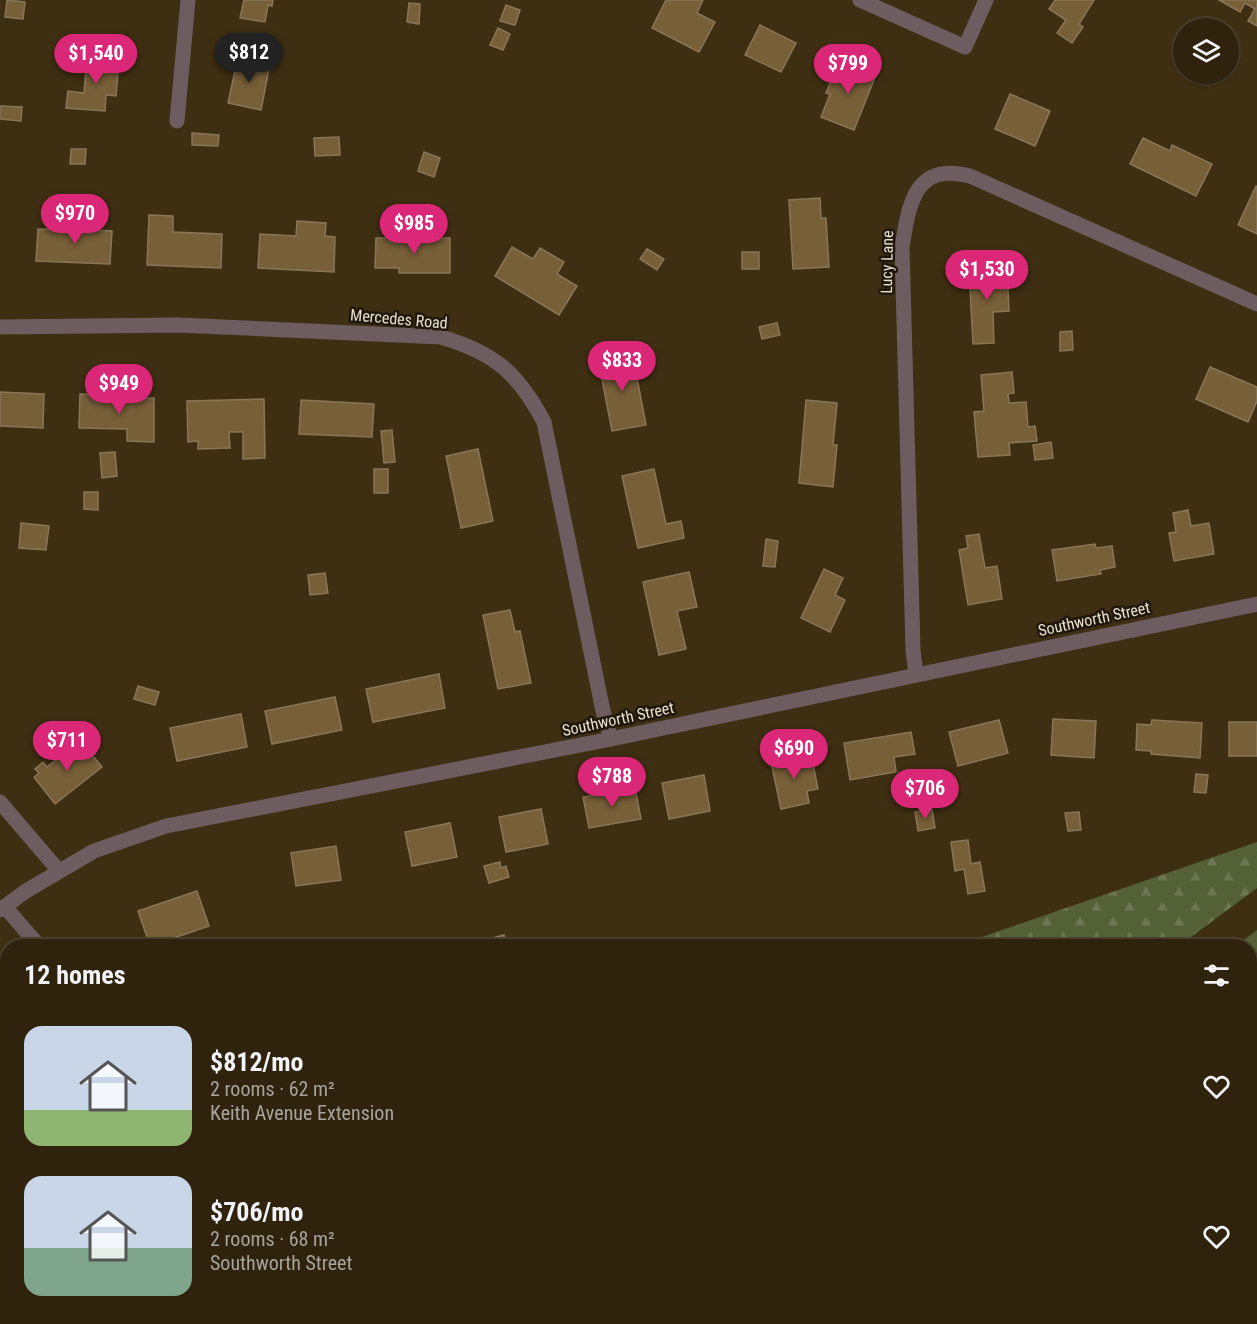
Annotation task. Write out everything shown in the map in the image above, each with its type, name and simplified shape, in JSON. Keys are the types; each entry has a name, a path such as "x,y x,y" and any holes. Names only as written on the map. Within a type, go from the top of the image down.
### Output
{"street":[{"path":"177,121 188,0"},
{"path":"860,0 964,47 986,0"},
{"name":"Lucy Lane","path":"916,674 913,650 902,247 907,214 914,195 925,180 946,172 970,176 1257,304"},
{"name":"Mercedes Road","path":"0,327 179,325 441,337 474,347 502,366 527,390 544,422 603,711 611,739"},
{"name":"Southworth Street","path":"2,910 59,871 94,851 166,826 611,739 1257,604"},
{"path":"0,802 59,871"},
{"path":"2,910 32,939"}],"green space":[{"path":"1257,842 1257,888 1188,939 976,939"},
{"path":"1257,930 1257,939 1245,939"}],"building":[{"path":"7,0 25,2 23,19 5,17"},
{"path":"244,0 273,0 272,6 268,5 265,22 240,18"},
{"path":"666,0 703,0 697,13 715,22 699,52 652,28"},
{"path":"1055,0 1094,0 1079,24 1083,27 1072,43 1057,33 1066,20 1049,9"},
{"path":"1219,0 1257,0 1257,26 1248,21 1255,9 1245,3 1240,12"},
{"path":"409,3 420,4 419,24 407,22"},
{"path":"506,5 520,10 515,25 500,21"},
{"path":"760,25 796,43 781,72 745,55"},
{"path":"498,28 510,34 503,50 490,45"},
{"path":"87,57 119,59 116,96 106,95 105,111 66,108 68,91 84,93"},
{"path":"238,57 270,64 261,110 228,103"},
{"path":"839,60 876,75 854,130 821,117 830,94 826,93"},
{"path":"1010,94 1050,111 1035,146 995,129"},
{"path":"0,106 22,107 21,121 0,119"},
{"path":"192,133 219,135 218,146 192,145"},
{"path":"339,137 340,155 315,156 314,138"},
{"path":"1143,138 1170,151 1172,145 1212,164 1196,196 1130,164"},
{"path":"71,149 86,149 85,164 70,164"},
{"path":"424,152 440,158 434,177 418,171"},
{"path":"1257,187 1257,234 1238,225"},
{"path":"820,198 821,218 826,218 829,267 793,269 789,200"},
{"path":"149,215 173,216 173,232 222,234 221,268 147,265"},
{"path":"80,217 95,218 95,230 112,231 110,264 36,261 38,229 79,230"},
{"path":"297,221 326,223 325,236 335,237 334,272 258,268 260,234 296,236"},
{"path":"376,238 450,238 450,273 399,273 399,268 375,268"},
{"path":"512,247 533,259 540,248 564,262 557,274 577,286 559,315 495,276"},
{"path":"647,249 664,259 657,270 640,259"},
{"path":"742,252 759,252 759,269 742,269"},
{"path":"1007,267 1009,311 993,312 994,343 973,344 969,269"},
{"path":"777,323 780,335 762,339 759,327"},
{"path":"1072,331 1073,350 1060,351 1060,332"},
{"path":"632,352 646,425 612,431 598,359"},
{"path":"1210,367 1257,387 1257,401 1248,422 1196,399"},
{"path":"1012,372 1014,393 1008,394 1009,403 1026,402 1028,427 1035,426 1037,441 1009,443 1010,455 978,457 974,412 984,411 981,375"},
{"path":"0,392 44,394 43,428 0,426"},
{"path":"80,394 131,395 131,399 154,398 154,442 127,441 127,429 79,428"},
{"path":"264,399 265,458 243,459 243,432 229,432 230,448 198,449 198,441 188,442 187,401"},
{"path":"301,400 374,404 372,437 299,434"},
{"path":"806,400 837,403 833,445 837,445 833,487 799,483"},
{"path":"392,430 395,462 384,463 381,431"},
{"path":"1051,442 1053,458 1035,460 1033,445"},
{"path":"478,449 493,521 461,528 446,456"},
{"path":"115,452 117,476 102,478 100,453"},
{"path":"374,469 388,469 388,493 374,493"},
{"path":"654,469 666,524 681,521 684,538 638,548 622,476"},
{"path":"84,492 98,492 98,510 84,509"},
{"path":"1188,510 1191,526 1209,523 1214,554 1174,561 1169,533 1176,532 1173,513"},
{"path":"21,523 49,526 46,550 19,548"},
{"path":"979,534 985,568 997,566 1002,599 968,605 959,550 968,548 966,536"},
{"path":"766,539 778,541 775,567 763,566"},
{"path":"1095,544 1096,548 1112,546 1115,567 1100,570 1101,574 1057,581 1052,550"},
{"path":"824,569 843,578 835,595 845,600 830,632 801,618"},
{"path":"689,572 697,607 677,611 686,649 659,655 643,582"},
{"path":"325,573 328,593 310,595 308,575"},
{"path":"510,610 515,632 520,631 531,683 498,689 483,615"},
{"path":"439,674 445,708 373,722 366,689"},
{"path":"138,686 159,692 155,705 134,699"},
{"path":"335,697 342,730 272,744 265,711"},
{"path":"241,714 247,747 177,761 170,728"},
{"path":"1053,719 1096,721 1094,758 1051,755"},
{"path":"999,720 1008,753 958,766 949,732"},
{"path":"1152,720 1202,723 1200,758 1151,754 1151,751 1136,750 1137,724 1151,725"},
{"path":"1229,722 1257,722 1257,756 1229,756"},
{"path":"911,732 915,754 894,757 896,772 850,780 844,743"},
{"path":"80,740 102,767 55,804 34,777 39,773 35,769 43,762 47,767"},
{"path":"811,754 818,789 807,791 809,803 781,809 771,762"},
{"path":"1196,774 1208,775 1206,793 1194,792"},
{"path":"704,775 710,811 669,819 662,783"},
{"path":"635,788 641,819 589,828 583,797"},
{"path":"541,809 548,844 506,852 499,817"},
{"path":"932,809 935,828 918,831 915,812"},
{"path":"1079,812 1081,830 1068,831 1065,813"},
{"path":"450,823 457,857 412,866 405,832"},
{"path":"968,840 971,864 980,862 985,891 968,894 964,869 955,871 951,842"},
{"path":"336,846 341,880 296,886 291,853"},
{"path":"500,862 501,868 506,866 509,877 489,883 484,866"},
{"path":"197,891 209,926 171,939 148,939 138,911"},
{"path":"504,935 505,939 492,939"}]}
